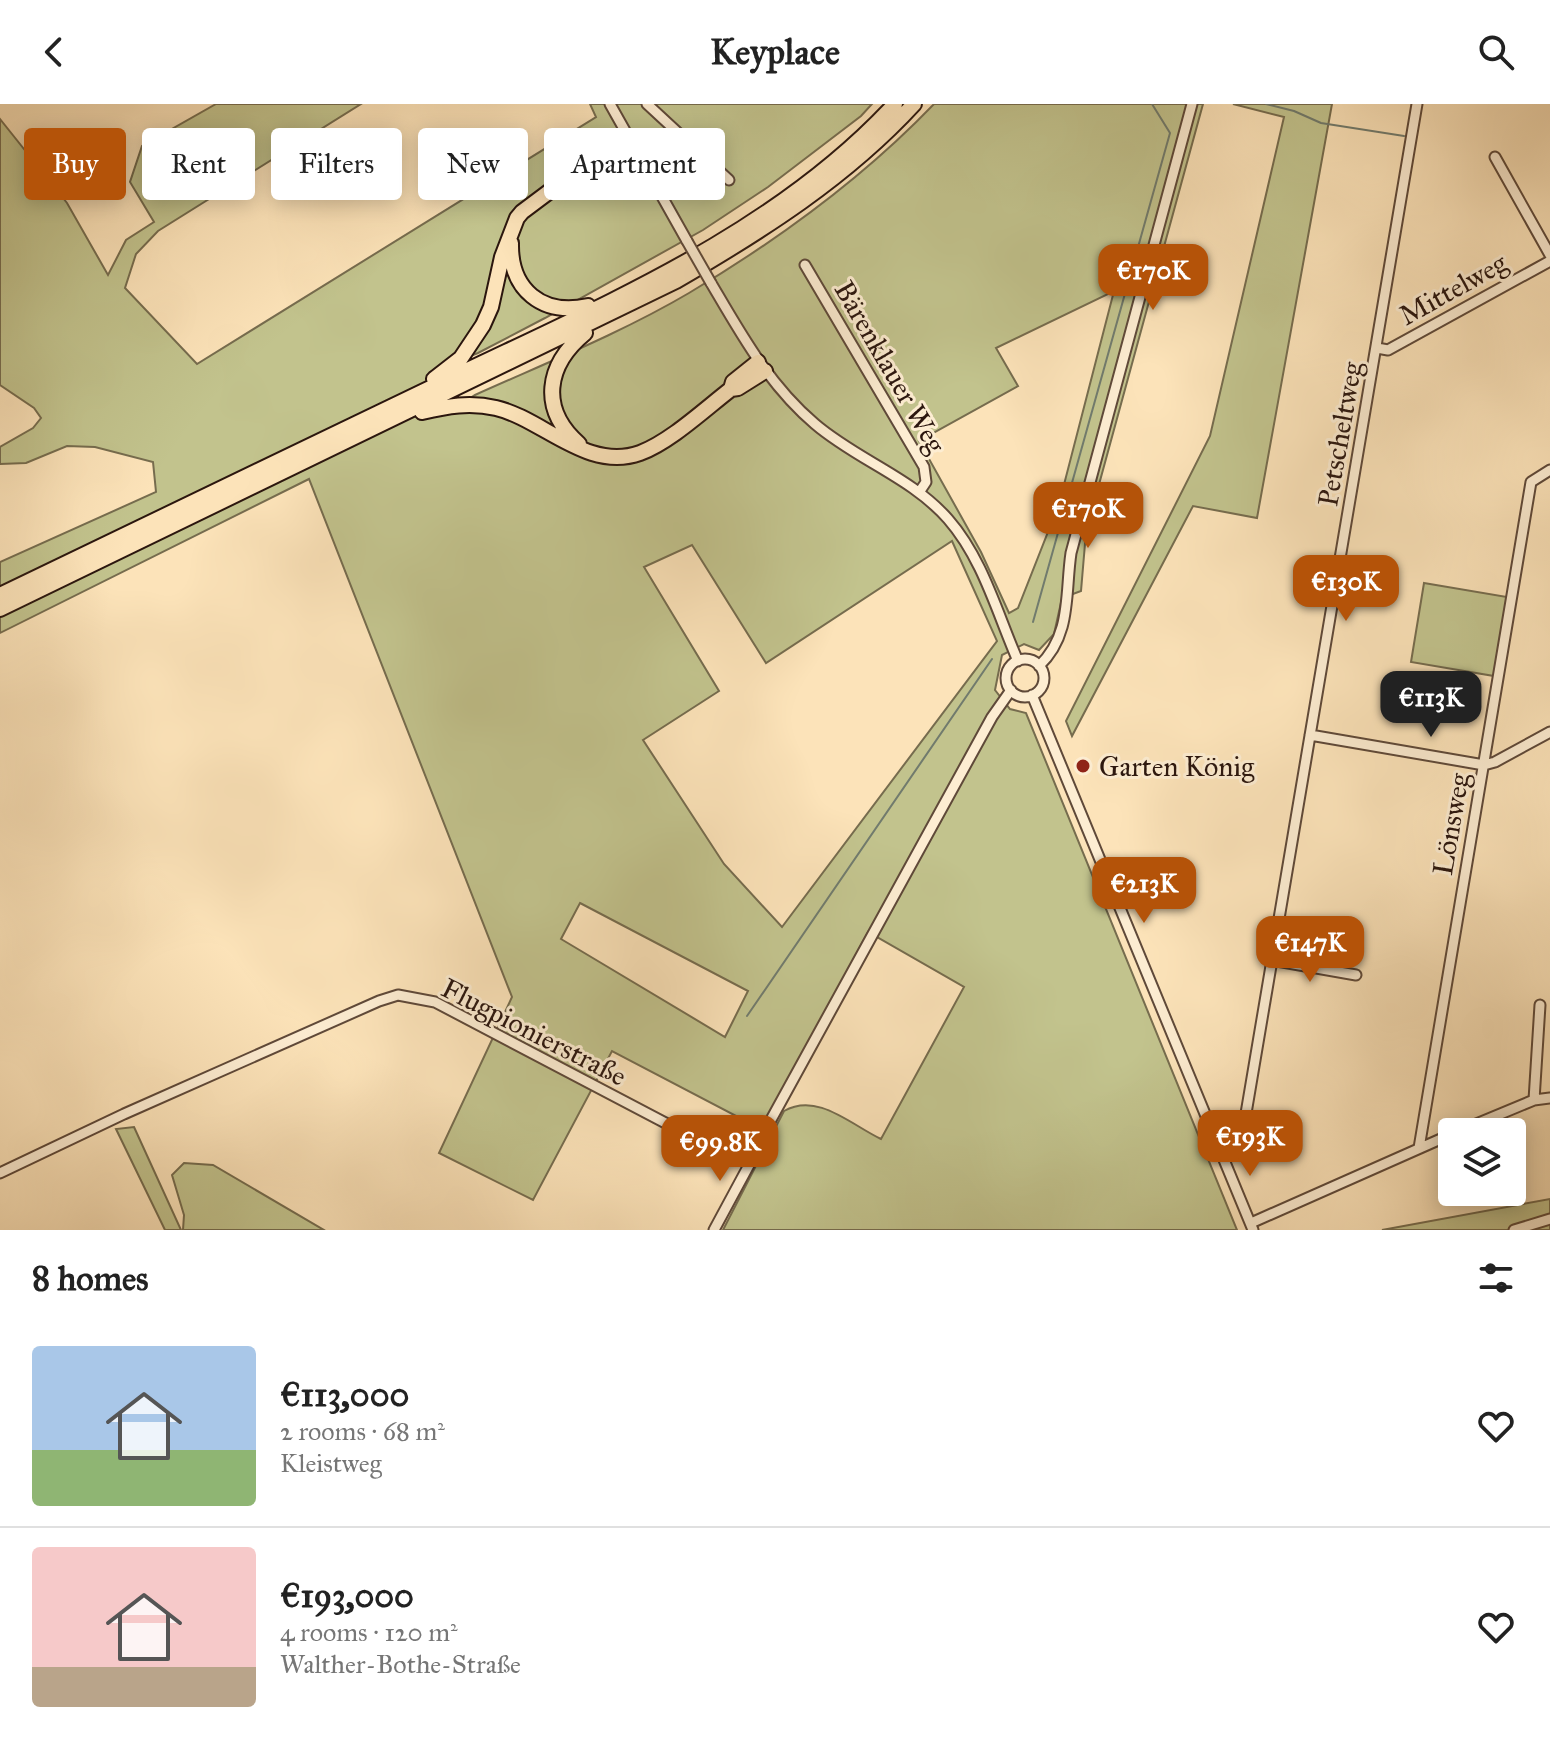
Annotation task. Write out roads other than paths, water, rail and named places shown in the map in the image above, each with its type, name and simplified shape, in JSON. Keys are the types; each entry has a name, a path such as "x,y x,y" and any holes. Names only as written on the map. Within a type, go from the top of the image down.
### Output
{"highway":[{"path":"0,595 616,298 696,256 787,198 843,155 895,104"},
{"path":"0,609 608,316 725,253 793,209 886,134 914,104"},
{"path":"405,400 447,370 472,344 491,307 502,257 517,218 544,195"},
{"path":"513,229 512,266 520,284 532,296 548,306 566,309 616,298"},
{"path":"585,450 572,438 555,413 552,381 556,367 567,350 608,316"},
{"path":"395,419 442,407 478,405 514,414 585,450 605,456 639,453 657,444 731,389 738,388 762,367"}],"street":[{"name":"Bärenklauer Weg","path":"610,104 624,128"},
{"path":"647,104 729,180"},
{"path":"1039,666 1060,638 1065,620 1071,553 1192,104"},
{"name":"Petscheltweg","path":"1223,1157 1235,1149 1242,1137 1417,104"},
{"path":"1495,157 1550,255"},
{"name":"Bärenklauer Weg","path":"664,200 762,367 815,424 844,446 920,491 950,521 981,572 1018,661"},
{"name":"Mittelweg","path":"1377,348 1388,350 1550,261"},
{"name":"Bärenklauer Weg","path":"805,265 924,467 926,482 920,491"},
{"name":"Lönsweg","path":"1419,1148 1531,482 1550,470"},
{"path":"1029,660 1039,666 1043,682 1040,689 1032,695 1019,696 1011,690 1007,674 1012,664 1029,660"},
{"name":"Flugpionierstraße","path":"0,1173 124,1114 398,995 435,1002 696,1139 721,1140 759,1133 767,1127 992,717 1011,690"},
{"path":"1032,695 1252,1226 1438,1140"},
{"path":"1310,735 1484,765 1550,732"},
{"path":"1270,960 1356,975"},
{"path":"1534,1100 1540,1005"},
{"path":"1491,1118 1534,1100 1550,1098"},
{"path":"714,1230 756,1152"},
{"path":"1514,1230 1550,1219"}],"waterway":[{"path":"1033,622 1170,133 1152,104"},
{"path":"1266,104 1294,111 1321,123 1404,136"},
{"path":"747,1016 992,659"}],"place":[{"name":"Garten König","path":"1083,766"}]}
